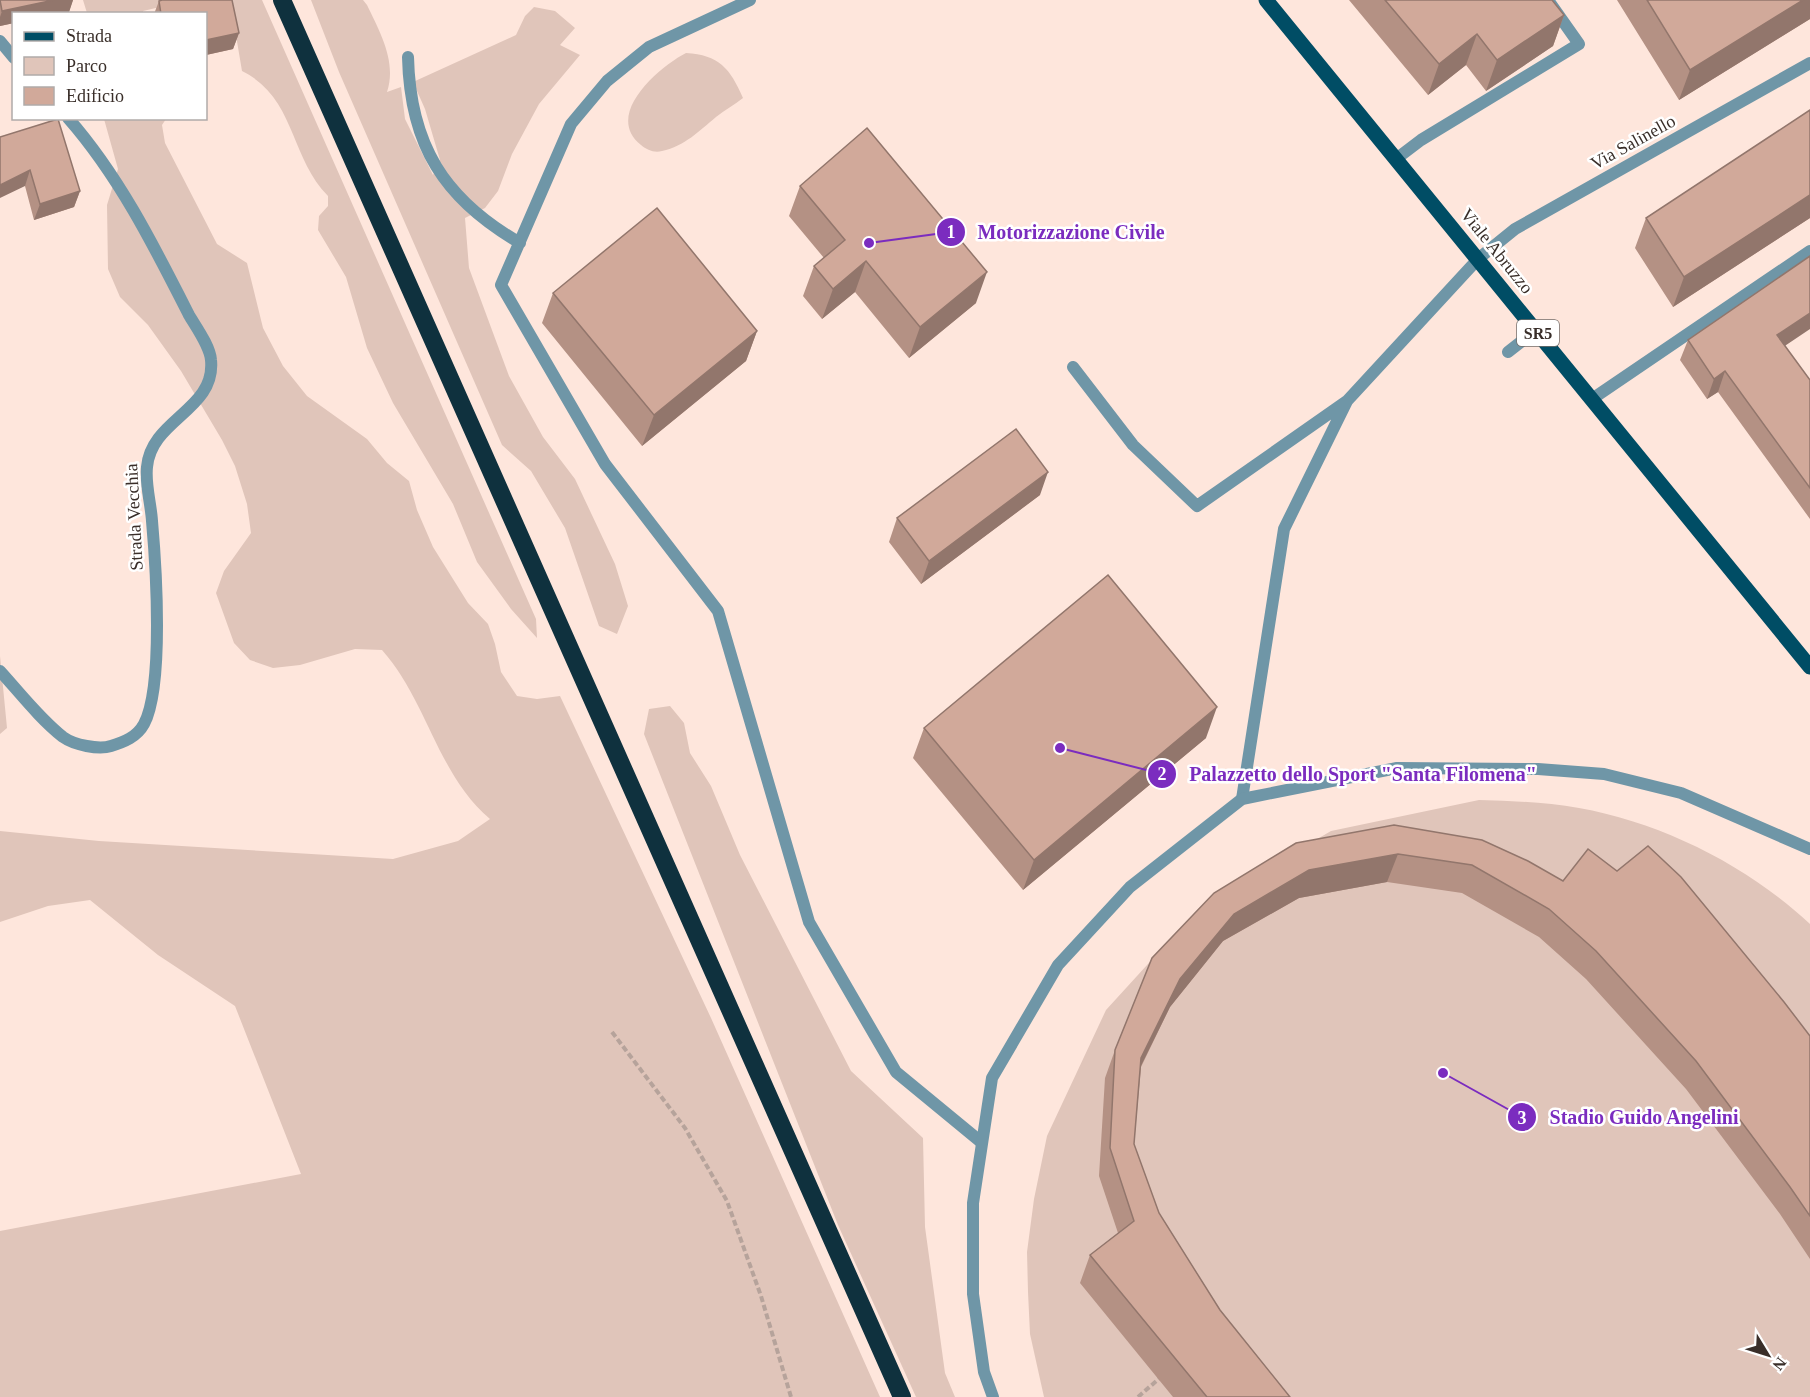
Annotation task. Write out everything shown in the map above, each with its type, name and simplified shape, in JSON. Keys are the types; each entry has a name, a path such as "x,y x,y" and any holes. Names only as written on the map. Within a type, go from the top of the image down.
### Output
{"highway":[{"path":"282,0 902,1397"}],"main road":[{"name":"Viale Abruzzo","path":"1266,0 1810,667"}],"street":[{"path":"750,0 649,47 607,81 571,124 501,285 605,464 718,610 809,922 896,1072 981,1142"},
{"path":"1396,159 1421,140 1579,44 1548,0"},
{"path":"0,41 12,56"},
{"path":"408,57 414,118 425,149 443,179 464,204 490,226 520,243"},
{"name":"Via Salinello","path":"1347,401 1478,259 1515,229 1810,63"},
{"name":"Strada Vecchia","path":"0,671 65,738 84,745 106,748 128,741 143,726 150,708 156,644 152,521 146,469 150,448 162,432 202,396 210,379 211,357 159,256 122,190 70,120"},
{"path":"1593,399 1810,251"},
{"path":"1508,352 1536,330"},
{"path":"1074,367 1132,445 1197,506 1347,401"},
{"path":"1242,799 1284,529 1347,401"},
{"path":"993,1397 984,1372 973,1294 973,1203 992,1078 1058,965 1130,886 1242,799 1397,768 1538,769 1604,774 1681,793 1810,849"}],"path":[{"path":"612,1032 686,1128 728,1201 761,1296 791,1397"},
{"path":"1138,1397 1165,1374"}],"green space":[{"path":"83,0 190,0 143,12 87,12"},
{"path":"230,0 262,0 536,619 537,638 511,609 477,562 453,504 393,403 367,348 346,277 318,230 319,216 328,206 328,196 315,180 273,96 260,82 242,71"},
{"path":"311,0 363,0 367,5 386,47 390,70 387,92 401,87 405,119 433,175 440,160 425,109 413,82 516,35 525,16 534,7 555,11 575,28 560,45 580,55 539,104 512,154 498,191 485,208 465,218 469,268 509,376 543,437 575,479 615,564 628,606 617,634 599,626 565,528 531,471 502,445 339,72"},
{"path":"686,53 707,57 722,65 728,71 743,98 685,142 670,149 651,151 641,145 631,133 628,120 631,106 650,80"},
{"path":"104,120 165,120 162,125 165,143 217,244 247,263 263,328 283,366 307,396 367,439 387,463 409,481 417,510 433,547 468,603 488,624 501,672 517,696 537,699 560,696 711,1018 880,1397 0,1397 0,1231 301,1174 235,1006 158,955 90,900 48,906 0,922 0,831 99,841 393,859 458,841 490,819 457,781 411,692 398,670 382,650 355,649 300,665 273,668 250,660 234,643 216,593 224,571 251,533 247,504 235,466 222,440 181,371 148,325 120,297 108,269 107,205 118,169"},
{"path":"0,656 7,728 0,734"},
{"path":"670,706 684,723 690,753 711,786 740,855 851,1071 923,1138 925,1227 945,1373 955,1397 916,1397 838,1225 644,734 649,709"},
{"path":"1479,800 1567,806 1642,824 1703,850 1732,866 1786,903 1810,924 1810,1397 1044,1397 1030,1334 1027,1252 1034,1199 1047,1136 1106,1010 1199,908 1331,831"}],"building":[{"path":"0,0 54,0 2,11"},
{"path":"232,0 239,33 207,40 207,12 161,12 159,1"},
{"path":"1385,0 1552,0 1564,15 1497,60 1477,34 1439,64"},
{"path":"1647,0 1803,0 1690,70"},
{"path":"1810,110 1810,195 1684,277 1646,218"},
{"path":"58,120 80,191 40,204 30,170 0,185 0,137"},
{"path":"867,128 987,272 920,327 866,261 833,289 814,266 845,240 800,186"},
{"path":"657,208 757,331 654,415 553,293"},
{"path":"1810,256 1810,313 1777,335 1810,380 1810,488 1725,371 1714,379 1688,340"},
{"path":"1016,429 1048,472 929,561 897,518"},
{"path":"1108,575 1217,707 1034,860 924,728"},
{"path":"1394,825 1482,840 1528,861 1563,881 1588,849 1617,871 1648,846 1681,877 1810,1036 1810,1216 1696,1061 1596,951 1549,909 1472,865 1398,854 1309,870 1234,914 1180,979 1141,1058 1134,1144 1159,1213 1220,1310 1290,1397 1207,1397 1090,1255 1134,1221 1110,1148 1115,1050 1152,958 1214,893 1296,843"}],"place":[{"name":"Motorizzazione Civile","path":"869,243"},
{"name":"Palazzetto dello Sport \"Santa Filomena\"","path":"1060,748"},
{"name":"Stadio Guido Angelini","path":"1443,1073"}]}
